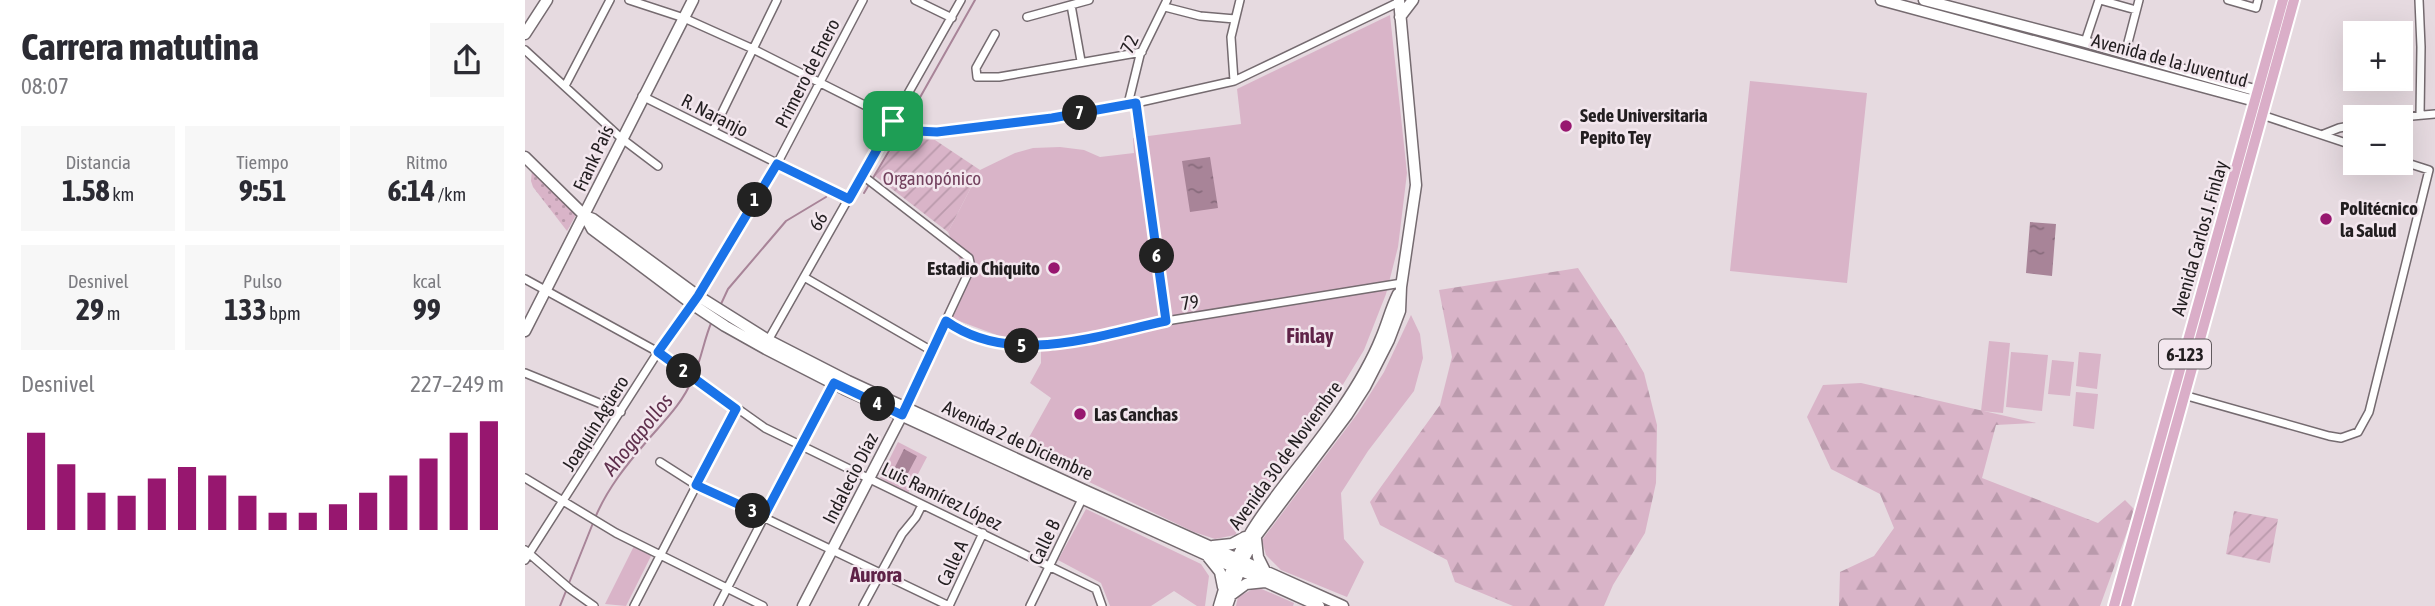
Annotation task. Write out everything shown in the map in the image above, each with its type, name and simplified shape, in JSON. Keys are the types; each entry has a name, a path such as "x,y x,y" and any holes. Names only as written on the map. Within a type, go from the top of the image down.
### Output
{"main road":[{"path":"525,34 547,0"},
{"name":"Frank País","path":"525,331 587,222 590,205 621,138 693,0"},
{"path":"1399,1 1413,0"},
{"path":"1400,18 1413,0"},
{"name":"Avenida de la Juventud","path":"1881,0 1906,3 2064,49 2260,97"},
{"name":"Avenida de la Juventud","path":"1924,0 2085,42 2260,97"},
{"name":"Avenida Carlos J. Finlay","path":"2126,606 2283,0"},
{"name":"Avenida Carlos J. Finlay","path":"2115,606 2262,115 2260,97 2294,0"},
{"name":"Avenida 30 de Noviembre","path":"1219,606 1251,536 1347,415 1365,387 1389,340 1400,311 1416,185 1399,1"},
{"path":"2064,49 2067,38"},
{"name":"Avenida 2 de Diciembre","path":"525,157 587,222 727,322 766,344 835,379 1205,550 1343,606"},
{"name":"Indalecio Díaz","path":"803,606 904,411"},
{"path":"1251,536 1266,576 1227,592 1220,572 1205,550 1251,536"},
{"name":"Avenida 2 de Diciembre","path":"1266,576 1319,606"},
{"name":"Avenida 30 de Noviembre","path":"1227,592 1227,606"}],"street":[{"path":"565,86 610,0"},
{"path":"629,0 684,18 753,49 900,124 917,131 937,132 1052,118 1132,104 1234,81 1399,1"},
{"path":"713,131 777,0"},
{"name":"Primero de Enero","path":"697,301 777,164 863,0"},
{"path":"915,0 952,18"},
{"name":"66","path":"766,344 849,199 868,180 900,124 961,0"},
{"path":"1027,17 1089,0"},
{"path":"1234,81 1231,37 1240,0"},
{"path":"2085,42 2099,0 2137,10"},
{"path":"2125,54 2139,0"},
{"path":"2228,0 2256,8 2258,0"},
{"path":"2419,0 2420,115"},
{"path":"1166,3 1200,16 1234,19"},
{"name":"72","path":"1132,104 1136,68 1166,3"},
{"path":"1071,5 1081,61"},
{"path":"995,34 976,68 977,77 999,77 1142,52"},
{"path":"525,50 621,138 658,166"},
{"name":"R. Naranjo","path":"642,96 849,199"},
{"path":"1132,104 1166,321"},
{"path":"2413,116 2435,114"},
{"path":"2262,115 2343,141"},
{"path":"2324,134 2343,127"},
{"path":"2180,393 2329,436 2341,438 2358,432 2369,412 2429,170 2413,165"},
{"name":"Indalecio Díaz","path":"868,180 969,258 971,267 904,411"},
{"path":"804,277 932,351"},
{"name":"Luis Ramírez López","path":"525,279 658,352 765,428 1096,589 1102,606"},
{"name":"79","path":"946,321 984,339 1014,345 1049,346 1166,321 1402,285"},
{"name":"Joaquín Agüero","path":"527,554 658,352 697,301"},
{"path":"525,373 621,412"},
{"path":"718,606 835,379"},
{"path":"634,606 736,409"},
{"path":"660,462 696,485 949,606"},
{"path":"525,478 598,523 763,606"},
{"name":"Calle B","path":"1030,606 1084,495"},
{"path":"863,606 902,534 922,505"},
{"name":"Calle A","path":"949,606 983,533"},
{"path":"527,554 594,606"}],"green space":[{"path":"1390,15 1407,173 1398,247 1386,294 1364,350 1339,391 1235,535 1215,539 1194,532 1022,450 1051,398 1030,383 1041,363 1041,343 1013,341 943,315 964,270 948,232 980,170 1015,153 1033,148 1084,150 1100,157 1134,153 1133,138 1241,124 1237,89"},
{"path":"1750,81 1867,93 1847,283 1730,271"},
{"name":"Organopónico","path":"901,134 935,140 980,170 948,232 875,176"},
{"path":"532,170 577,213 567,231 533,187"},
{"path":"1578,268 1644,373 1657,425 1656,483 1645,533 1613,585 1604,606 1513,606 1455,582 1447,560 1380,525 1370,502 1440,405 1452,357 1439,290"},
{"path":"1411,315 1420,334 1423,358 1414,391 1368,451 1341,493 1344,539 1364,562 1347,597 1281,570 1266,555 1262,540 1358,413 1384,372"},
{"path":"1989,341 2010,343 2003,413 1981,411"},
{"path":"2011,352 2048,355 2042,411 2006,407"},
{"path":"2079,352 2101,354 2097,389 2076,386"},
{"path":"2052,360 2074,362 2070,396 2048,394"},
{"path":"1861,383 2036,423 1996,425 1982,478 2098,523 2125,500 2135,510 2100,606 1839,606 1840,572 1874,556 1894,528 1880,494 1831,469 1807,417 1823,385"},
{"path":"2076,392 2098,394 2094,429 2073,426"},
{"path":"898,442 927,457 908,493 880,478"},
{"path":"1086,509 1201,564 1209,576 1205,606 1197,606 1174,591 1151,606 1110,606 1101,583 1058,560"},
{"path":"2234,511 2278,519 2270,563 2226,554"},
{"path":"634,546 652,554 626,606 605,604"},
{"path":"1257,587 1294,603 1293,606 1236,606 1238,597"}],"water":[{"path":"1210,157 1218,208 1190,212 1182,161"},
{"path":"2030,222 2056,224 2052,276 2026,273"},
{"path":"904,449 917,456 905,479 892,473"}],"waterway":[{"name":"Ahogapollos","path":"905,124 975,0"},
{"name":"Ahogapollos","path":"873,178 902,129"},
{"name":"Ahogapollos","path":"864,193 870,183"},
{"name":"Ahogapollos","path":"721,304 728,289 786,221 826,197"},
{"name":"Ahogapollos","path":"694,375 712,321"},
{"name":"Ahogapollos","path":"595,518 618,477 678,405 692,380"},
{"name":"Ahogapollos","path":"569,583 593,523"},
{"name":"Ahogapollos","path":"560,606 566,591"}],"place":[{"name":"Sede Universitaria Pepito Tey","path":"1566,126"},
{"name":"Politécnico la Salud","path":"2326,219"},
{"name":"Estadio Chiquito","path":"1054,268"},
{"name":"Las Canchas","path":"1080,414"}],"district":[{"name":"Finlay","path":"1310,335"},
{"name":"Aurora","path":"876,574"}],"route":[{"path":"1136,103 1166,321 1049,346 1014,345 984,339 946,321 902,415 834,383 764,516 696,485 736,409 658,352 698,296 777,164 849,199 893,121 917,131 937,132 1052,118 1136,103"}]}
